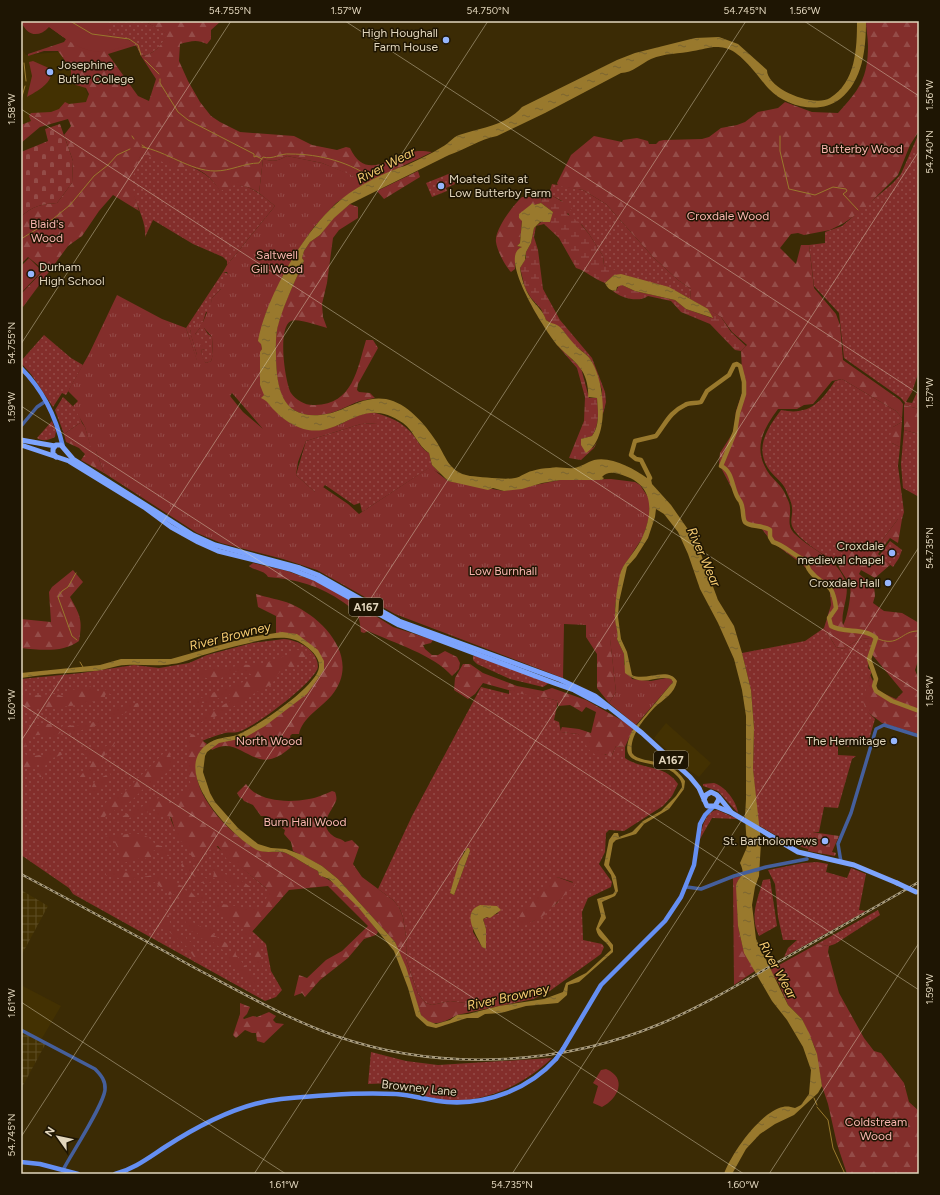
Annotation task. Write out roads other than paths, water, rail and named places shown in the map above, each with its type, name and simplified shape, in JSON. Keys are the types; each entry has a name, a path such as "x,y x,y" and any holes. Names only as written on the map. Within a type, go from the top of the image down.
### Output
{"highway":[{"path":"21,440 55,446 64,448 64,454 58,457 53,452 55,446"},
{"name":"A167","path":"21,445 69,461 198,542 218,551 290,569 316,579 399,625 574,690 618,714"},
{"name":"A167","path":"64,448 73,459 193,535 215,546 300,568 318,575 399,621 574,686 595,696 642,733 690,777 699,788 705,801"},
{"name":"A167","path":"699,788 708,793 713,792 719,797"},
{"path":"708,793 705,801 709,807 714,807 732,813 775,840 798,852 854,865 918,892"},
{"path":"719,797 732,813"},
{"path":"714,807 719,801 719,797"}],"main road":[{"path":"21,368 46,402 57,423 64,448"},
{"path":"55,446 60,435"},
{"path":"705,801 705,815"},
{"path":"705,815 714,807"},
{"name":"Browney Lane","path":"115,1174 137,1166 170,1144 207,1123 236,1110 265,1101 365,1093 397,1094 445,1102 474,1101 510,1091 541,1072 556,1058 563,1049 601,985 665,921 687,887 694,865 699,828 705,815"},
{"path":"21,1162 40,1164 78,1174"}],"street":[{"path":"25,423 39,406 46,402"},
{"path":"840,862 838,844 855,800 874,732 878,726 884,725 919,736"},
{"path":"687,887 701,890 741,874 807,859"},
{"path":"21,1030 95,1069 100,1074 105,1085 102,1099 63,1170"}],"water":[{"path":"857,21 866,21 862,63 854,83 848,92 832,104 813,108 803,107 784,100 769,89 743,59 731,50 725,48 713,47 662,56 651,59 637,68 625,73 621,73 545,113 497,136 491,137 449,155 350,204 334,218 320,235 310,242 304,251 302,258 304,261 284,307 276,336 277,369 280,390 284,399 297,412 307,415 329,414 360,402 377,398 394,401 415,415 421,421 432,434 448,463 452,467 463,474 470,476 511,479 541,469 556,467 574,468 594,460 601,459 615,461 635,470 647,478 647,474 650,474 652,484 671,505 696,541 718,600 734,626 751,690 754,728 753,769 761,842 759,876 755,887 752,905 756,939 788,1005 802,1019 809,1033 817,1054 822,1086 818,1093 794,1115 775,1124 760,1134 746,1149 732,1174 724,1174 740,1145 765,1116 774,1110 783,1107 795,1108 801,1105 809,1094 811,1070 803,1047 787,1020 772,1001 744,953 738,926 736,886 743,871 740,863 747,847 745,817 746,716 742,690 734,659 718,623 700,589 688,554 678,532 664,514 656,509 648,538 636,557 627,567 619,602 618,617 621,639 627,652 632,675 643,677 662,674 673,677 677,681 671,693 655,707 638,728 633,740 632,753 636,757 664,764 672,768 679,773 685,781 684,789 669,809 644,824 636,834 616,840 613,843 609,865 616,877 618,891 615,896 602,902 606,918 599,928 613,945 613,952 579,982 568,985 567,995 558,1003 526,1006 501,1013 485,1014 478,1018 467,1018 436,1028 427,1026 416,1016 408,988 394,951 358,907 329,879 319,875 318,871 294,857 283,852 260,851 246,843 220,818 209,803 200,787 196,771 197,757 206,745 218,739 237,735 257,724 284,706 308,685 316,675 319,667 318,660 309,648 297,640 290,638 274,638 230,647 166,665 122,665 97,671 21,678 21,673 100,665 121,659 171,659 245,638 282,632 297,634 318,650 324,661 324,670 307,694 265,726 244,738 219,743 207,752 203,772 210,793 215,802 238,828 258,844 271,848 286,849 302,855 322,866 338,879 395,942 406,967 421,1015 428,1021 436,1024 450,1020 457,1015 468,1014 499,1006 544,999 563,992 566,983 586,973 611,950 608,944 599,936 596,929 601,916 597,899 613,894 615,891 611,875 604,865 609,840 614,833 618,833 619,837 632,832 643,821 661,811 676,796 682,787 679,778 669,770 660,766 640,762 633,759 628,753 627,744 632,731 673,682 671,679 665,678 644,681 638,680 625,673 624,654 617,639 618,634 615,621 615,610 619,578 623,567 639,544 646,527 649,501 646,493 635,480 613,473 607,473 602,477 604,478 602,480 560,480 542,483 522,489 504,491 493,488 488,490 448,481 432,465 429,453 425,450 407,426 388,415 376,413 364,414 321,430 308,430 299,427 281,417 267,402 261,398 264,395 260,385 260,352 262,349 261,344 258,341 262,324 277,287 298,249 323,217 336,204 349,193 364,184 398,168 406,166 444,146 457,136 501,122 522,107 617,60 635,53 695,38 719,37 738,44 767,70 769,77 775,84 792,95 813,101 830,98 839,91 850,74 855,53"},
{"path":"533,203 534,205 541,203 553,212 550,222 540,222 534,228 531,243 526,252 525,260 520,268 522,279 530,297 543,313 546,320 560,327 573,343 590,359 600,383 603,410 602,423 599,436 594,446 586,453 581,445 581,439 592,436 595,432 598,418 597,398 588,397 587,382 584,374 575,362 558,346 544,327 526,296 515,265 516,253 522,247 517,246 520,243 522,221 519,218 519,214"},
{"path":"621,274 669,287 708,309 713,318 686,309 675,300 635,291 622,285 617,287 616,291 608,288 605,283 614,275"},
{"path":"467,848 469,848 470,851 454,895 450,893 459,862"},
{"path":"480,905 497,906 501,910 490,918 487,917 483,919 486,929 486,949 482,947 474,931 471,919 471,913"}],"waterway":[{"path":"70,21 92,34 129,39 138,45 141,55"},
{"path":"145,60 159,74"},
{"path":"24,63 26,81"},
{"path":"160,79 160,83 178,112 188,120 254,154 254,157 256,156 262,159"},
{"path":"21,100 25,86"},
{"path":"780,136 780,151 789,189 815,195 833,187 846,189 847,191 843,194 858,210"},
{"path":"142,145 146,148"},
{"name":"River Wear","path":"142,147 160,152 196,168 215,171 259,163 263,157 270,158 286,154 301,154 323,157 355,168 375,180"},
{"path":"21,239 53,219 70,205 94,176 108,165 117,155 130,149"},
{"path":"650,478 641,460 636,459 631,455 635,441 656,436 676,411 687,404 701,402 707,391 729,375 734,365 737,364 740,366 744,382 744,394 738,413 735,432 721,466 725,468 730,476 736,494 742,505 745,522 749,525 767,528 770,530 770,537 773,542 805,560 808,569 815,577 827,585 832,592 836,608 829,618 831,626 842,630 860,631 876,638 869,659 876,679 874,686 876,691 892,701 919,711"},
{"path":"76,573 68,587 62,591 58,597 72,636 77,640"},
{"path":"876,638 884,641 890,641 913,631 919,631"},
{"name":"River Browney","path":"80,662 83,667"},
{"path":"814,1098 817,1105"},
{"path":"817,1107 828,1120 833,1148 845,1174"}],"railway":[{"path":"21,874 247,996 300,1022 336,1036 375,1048 416,1055 457,1059 499,1059 541,1056 582,1049 622,1038 660,1024 720,995 919,882"}],"place":[{"name":"High Houghall Farm House","path":"446,40"},
{"name":"Josephine Butler College","path":"50,72"},
{"name":"Moated Site at Low Butterby Farm","path":"441,186"},
{"name":"Durham High School","path":"31,274"},
{"name":"Croxdale medieval chapel","path":"892,553"},
{"name":"Croxdale Hall","path":"888,583"},
{"name":"The Hermitage","path":"894,741"},
{"name":"St. Bartholomews","path":"825,841"}],"park label":[{"name":"Butterby Wood","path":"862,149"},
{"name":"Croxdale Wood","path":"728,216"},
{"name":"Blaid's Wood","path":"47,231"},
{"name":"Saltwell Gill Wood","path":"277,262"},
{"name":"Low Burnhall","path":"503,571"},
{"name":"North Wood","path":"269,741"},
{"name":"Burn Hall Wood","path":"305,822"},
{"name":"Coldstream Wood","path":"876,1129"}]}
